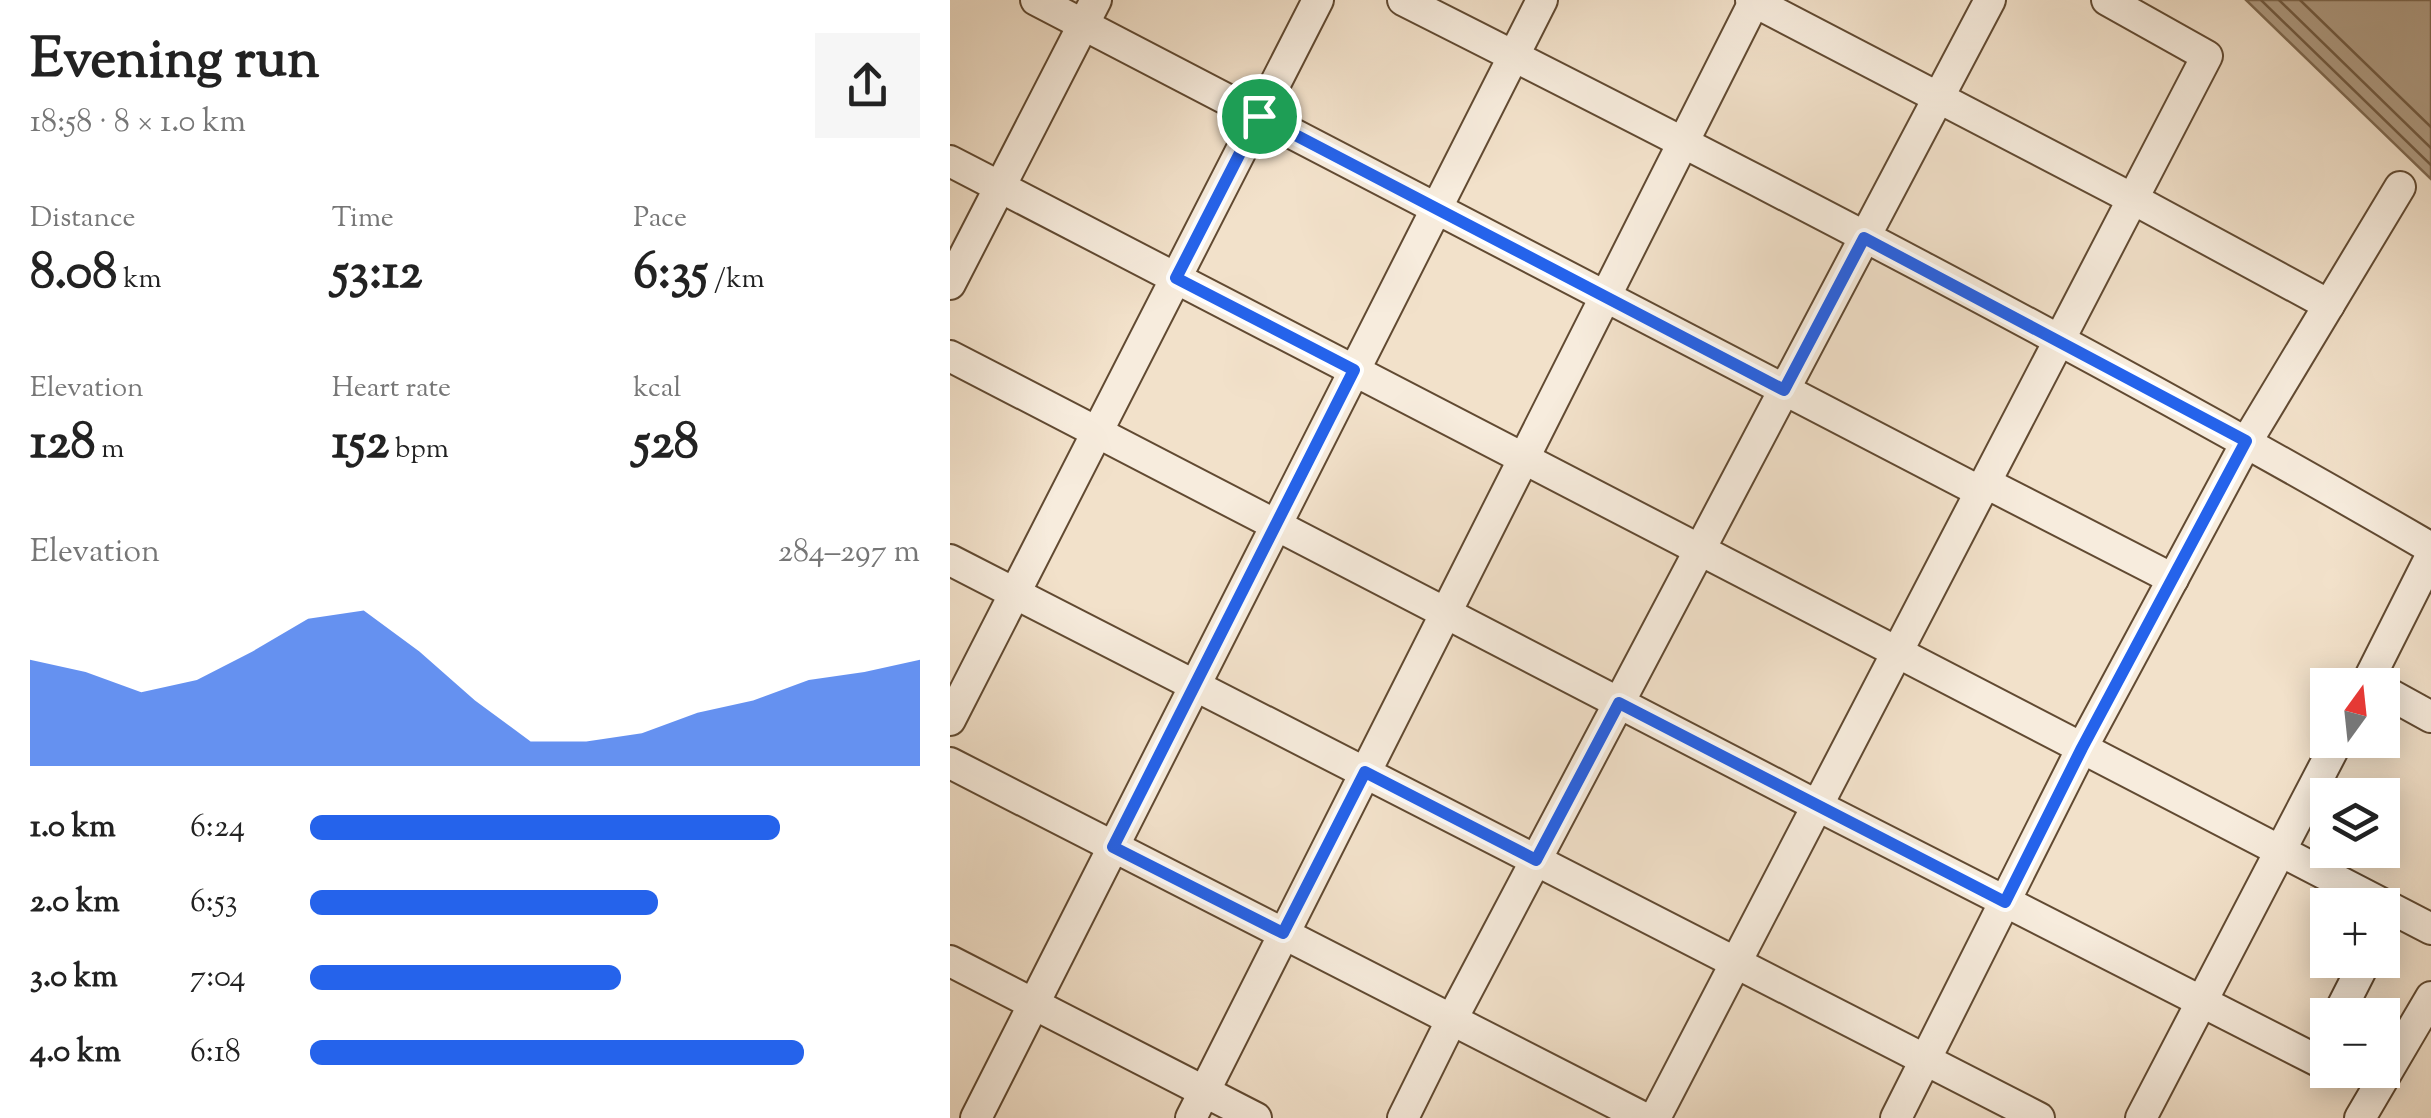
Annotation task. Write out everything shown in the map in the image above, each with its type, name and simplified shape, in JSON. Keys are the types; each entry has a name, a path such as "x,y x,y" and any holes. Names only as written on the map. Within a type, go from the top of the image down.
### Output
{"street":[{"path":"1036,0 1089,12 1259,116 1784,390 2172,579"},
{"path":"950,720 1318,0"},
{"path":"1403,0 2060,340 2431,548"},
{"path":"976,1118 1542,0"},
{"path":"1197,1105 1526,459 1753,0 2329,305"},
{"path":"1403,1118 1990,0"},
{"path":"1656,1118 2207,56 2107,0"},
{"path":"950,284 1089,12"},
{"path":"950,161 2281,851 2340,888"},
{"path":"1896,1118 2082,748 2246,441 2400,187"},
{"path":"950,356 2005,902 2202,1002 2310,1051"},
{"path":"2380,668 2431,556"},
{"path":"950,560 2039,1118"},
{"path":"2400,701 2431,717"},
{"path":"2141,1118 2329,758"},
{"path":"950,763 1644,1118"},
{"path":"2400,922 2431,930"},
{"path":"950,962 1033,1004 1197,1105 1256,1118"},
{"path":"2360,1118 2431,997"},
{"path":"2371,1088 2376,1091"}],"water":[{"path":"2246,0 2431,0 2431,179"}],"route":[{"path":"1259,116 1784,390 1864,238 2246,441 2082,748 2005,902 1619,703 1536,860 1365,772 1283,933 1113,847 1354,370 1176,278 1259,116"}]}
